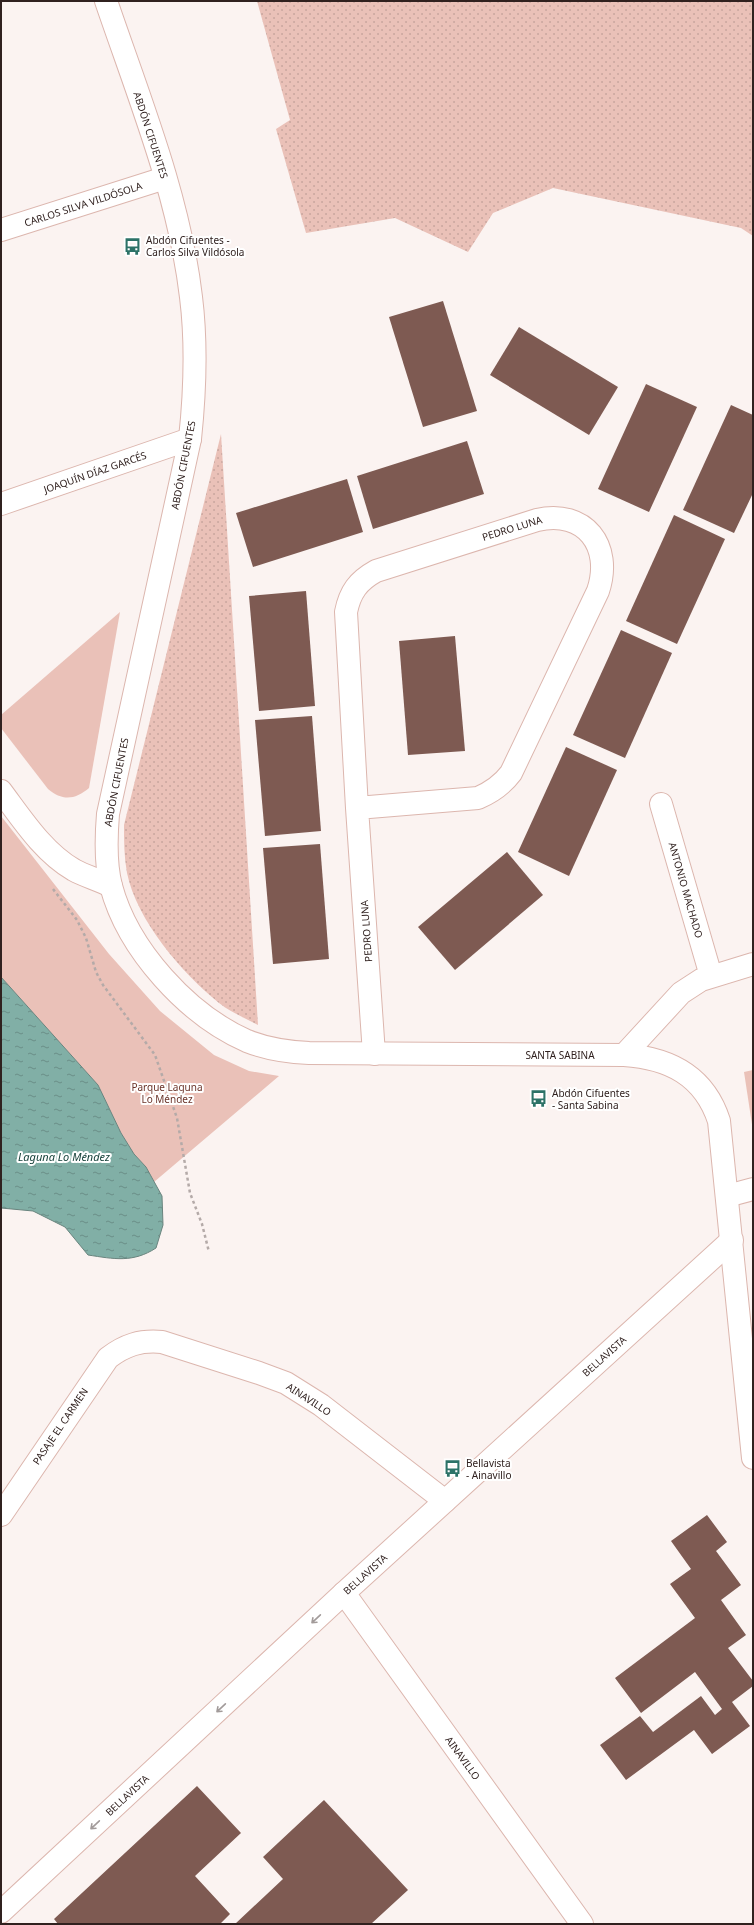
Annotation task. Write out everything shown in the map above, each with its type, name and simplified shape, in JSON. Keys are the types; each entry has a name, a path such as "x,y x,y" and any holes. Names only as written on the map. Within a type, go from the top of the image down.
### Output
{"street":[{"name":"ABDÓN CIFUENTES","path":"106,1 165,178 178,224 191,297 195,339 195,372 190,439 108,814 106,840 111,886"},
{"name":"CARLOS SILVA VILDÓSOLA","path":"1,230 165,178"},
{"name":"JOAQUÍN DÍAZ GARCÉS","path":"1,504 190,439"},
{"name":"PEDRO LUNA","path":"357,808 478,798 491,793 503,784 512,773 598,591 602,579 603,567 597,544 591,534 581,525 568,519 558,517 537,520 376,571 364,578 354,588 349,600 346,612 357,808 374,1054"},
{"path":"1,791 22,820 49,851 74,870 111,886"},
{"name":"ANTONIO MACHADO","path":"661,804 711,976"},
{"name":"SANTA SABINA","path":"111,886 118,908 130,930 161,974 191,1004 224,1030 248,1041 286,1051 374,1054 646,1056 672,1065 692,1079 708,1096 719,1121 753,1458"},
{"path":"624,1055 681,992 711,976 753,964"},
{"path":"727,1196 753,1189"},
{"name":"BELLAVISTA","path":"1,1912 344,1593 732,1240"},
{"name":"AINAVILLO","path":"127,1345 138,1342 162,1342 286,1383 321,1405 445,1501"},
{"name":"PASAJE EL CARMEN","path":"1,1515 100,1367 108,1358 127,1345"},
{"name":"AINAVILLO","path":"344,1593 582,1924"}],"path":[{"path":"48,883 77,920 86,938 96,972 103,985 155,1055 177,1118 190,1193 202,1224 209,1252"}],"green space":[{"path":"257,1 753,1 753,236 741,228 553,188 493,213 468,252 395,218 306,233 276,129 290,120"},
{"path":"221,434 258,1025 219,1003 190,977 163,945 140,909 132,891 127,873 125,855 124,825"},
{"path":"120,612 89,788 74,797 68,798 58,796 48,789 1,728 1,715"},
{"name":"Parque Laguna Lo Méndez","path":"1,816 109,954 160,1011 214,1055 249,1071 279,1076 154,1182 146,1167 134,1154 121,1133 98,1085 1,977"},
{"path":"753,1070 753,1131 744,1072"}],"water":[{"name":"Laguna Lo Méndez","path":"1,977 98,1085 121,1133 134,1154 146,1167 162,1196 163,1225 156,1248 148,1253 123,1259 88,1255 65,1227 33,1211 1,1208"}],"building":[{"path":"443,301 477,411 423,427 389,317"},
{"path":"519,327 618,387 589,435 490,375"},
{"path":"646,384 697,407 649,512 598,489"},
{"path":"731,405 753,415 753,493 734,533 683,510"},
{"path":"467,441 484,494 373,529 357,476"},
{"path":"347,479 363,532 253,567 236,513"},
{"path":"674,515 725,539 677,644 626,621"},
{"path":"306,591 315,706 259,711 249,596"},
{"path":"621,630 672,653 625,758 573,735"},
{"path":"455,636 465,751 408,755 399,641"},
{"path":"312,716 321,831 265,836 255,720"},
{"path":"566,747 617,770 569,876 518,852"},
{"path":"320,844 329,959 273,964 263,848"},
{"path":"507,852 543,895 455,970 418,927"},
{"path":"707,1515 727,1542 716,1551 741,1585 721,1600 746,1635 728,1648 753,1681 753,1686 732,1702 750,1726 712,1754 694,1730 626,1780 600,1745 640,1716 653,1732 701,1696 715,1715 722,1709 695,1672 641,1713 615,1678 695,1618 670,1584 691,1569 671,1541"},
{"path":"197,1786 241,1833 195,1876 230,1914 220,1924 58,1924 54,1919"},
{"path":"324,1800 408,1890 371,1924 235,1924 283,1879 263,1857"}],"place":[{"name":"Abdón Cifuentes - Carlos Silva Vildósola","path":"133,246"},
{"name":"Abdón Cifuentes - Santa Sabina","path":"539,1099"},
{"name":"Bellavista - Ainavillo","path":"453,1469"}]}
